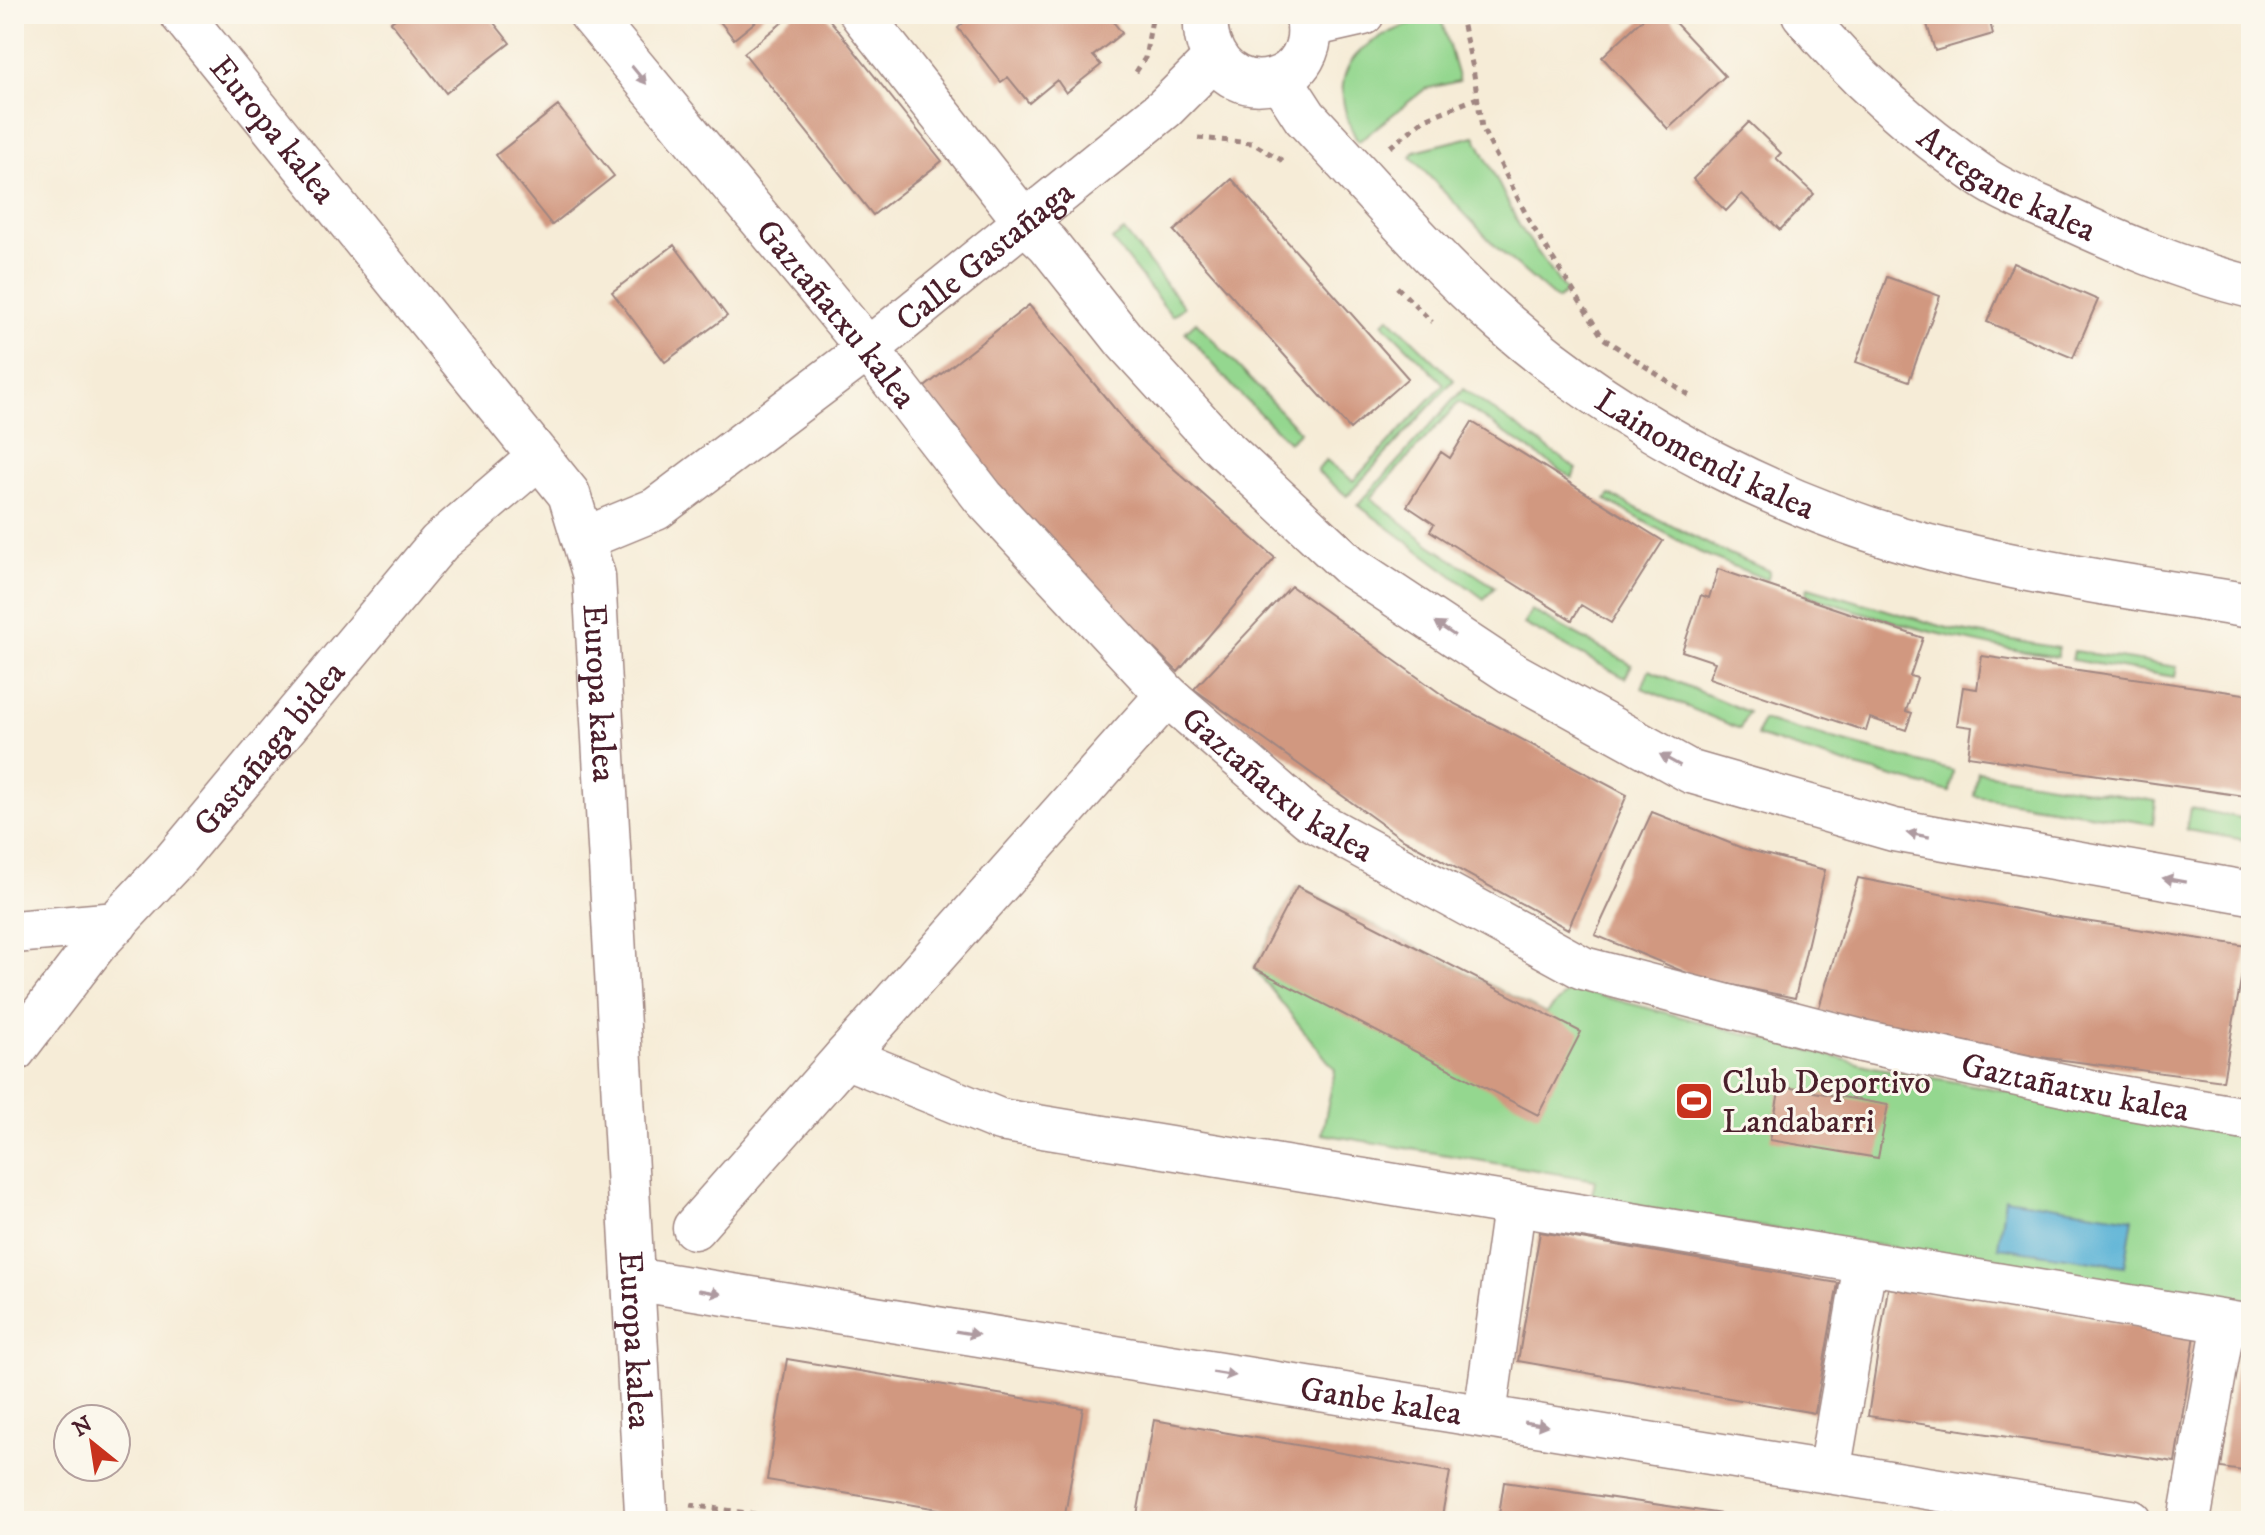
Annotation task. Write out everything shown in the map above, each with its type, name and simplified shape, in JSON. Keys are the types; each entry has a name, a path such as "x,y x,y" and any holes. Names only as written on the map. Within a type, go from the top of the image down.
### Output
{"main road":[{"path":"1208,14 1206,30 1214,59 1244,81 1263,83 1281,80 1303,58 1310,43 1309,20"},
{"name":"Lainomendi kalea","path":"1281,80 1305,117 1448,268 1527,341 1586,385 1678,443 1759,484 1844,521 1952,553 2251,606"}],"street":[{"name":"Europa kalea","path":"181,14 569,494 594,576 646,1505"},
{"name":"Gaztañatxu kalea","path":"590,14 868,349 983,497 1167,695 1309,818 1583,968 1862,1041 2109,1095 2247,1119"},
{"path":"861,14 1026,223 1048,244 1125,341 1218,443 1350,566 1510,672 1691,772 1894,830 2251,893"},
{"path":"1309,20 1363,14"},
{"name":"Artegane kalea","path":"1803,14 1831,49 1901,113 1989,182 2199,275 2251,287"},
{"name":"Calle Gastañaga","path":"583,539 656,509 868,349 1165,108 1214,59"},
{"name":"Gastañaga bidea","path":"14,1051 96,944 174,861 439,543 539,457"},
{"path":"694,1228 1167,695"},
{"path":"14,932 117,923"},
{"path":"845,1057 1000,1120 2237,1324 2189,1521"},
{"path":"1485,1415 1514,1207"},
{"path":"1829,1472 1865,1264"},
{"name":"Ganbe kalea","path":"633,1279 2131,1521"}],"path":[{"path":"1460,14 1482,128 1531,224 1603,338 1702,404"},
{"path":"1357,172 1425,119 1477,98"},
{"path":"646,1505 804,1521"}],"green space":[{"path":"1440,15 1459,81 1425,89 1358,142 1346,114 1342,90 1346,71 1356,55 1391,32"},
{"path":"1475,136 1520,227 1566,292 1557,300 1498,249 1411,157 1415,151"},
{"path":"1124,231 1184,307 1172,316 1112,240"},
{"path":"1389,317 1454,380 1347,496 1317,471 1326,460 1353,481 1444,384 1383,323"},
{"path":"1196,322 1300,432 1289,442 1236,390 1185,332"},
{"path":"1463,389 1577,469 1572,478 1459,402 1371,498 1430,545 1495,587 1484,599 1358,505"},
{"path":"1610,495 1718,549 1770,571 1767,580 1699,552 1606,500"},
{"path":"1808,587 1951,629 2058,648 2058,657 1993,646 1899,623 1806,595"},
{"path":"1531,610 1632,665 1625,678 1524,624"},
{"path":"2074,651 2177,667 2175,677 2072,660"},
{"path":"1649,670 1748,712 1740,729 1642,688"},
{"path":"1762,720 1953,771 1950,792 1757,736"},
{"path":"1978,772 2156,801 2153,824 1974,796"},
{"path":"2190,808 2251,820 2251,841 2186,830"},
{"name":"Club Deportivo Landabarri","path":"1297,886 1546,1014 1571,988 1873,1067 2251,1135 2251,1304 1591,1200 1595,1180 1322,1134 1335,1070 1254,968"}],"water":[{"path":"2005,1198 2133,1218 2125,1266 1998,1247"}],"building":[{"path":"402,14 487,14 510,43 446,93 391,22"},
{"path":"714,14 765,14 734,39"},
{"path":"793,14 825,14 942,161 873,215 744,53"},
{"path":"972,14 1107,14 1122,33 1093,56 1101,65 1066,93 1057,80 1029,103 1008,77 1001,82 958,28"},
{"path":"1648,14 1667,14 1725,76 1668,129 1602,57"},
{"path":"1924,14 1988,14 1993,34 1935,51"},
{"path":"558,106 614,176 552,225 496,155"},
{"path":"1749,122 1781,153 1776,158 1814,194 1780,230 1742,194 1726,211 1693,179"},
{"path":"1232,179 1408,378 1350,429 1174,231"},
{"path":"674,245 727,316 665,362 612,292"},
{"path":"2013,263 2098,300 2073,358 1987,322"},
{"path":"1887,277 1940,296 1909,381 1856,362"},
{"path":"1029,305 1139,438 1275,558 1178,672 1037,535 921,390"},
{"path":"1472,422 1663,541 1611,623 1581,605 1572,620 1430,531 1434,524 1407,506 1441,452 1450,458"},
{"path":"1718,569 1923,638 1910,676 1917,678 1906,711 1912,713 1906,730 1870,718 1866,731 1709,678 1715,662 1682,651 1701,595 1709,598"},
{"path":"1291,586 1455,704 1627,795 1568,929 1401,838 1194,689"},
{"path":"1982,656 2251,695 2251,797 1968,756 1972,727 1957,725 1963,687 1977,689"},
{"path":"1652,812 1742,848 1825,870 1795,998 1699,978 1595,935"},
{"path":"1858,878 2052,916 2247,946 2223,1081 2033,1056 1818,1011"},
{"path":"1297,886 1581,1032 1538,1115 1254,968"},
{"path":"1780,1086 1888,1105 1878,1158 1770,1140"},
{"path":"1540,1232 1838,1283 1815,1413 1518,1361"},
{"path":"1888,1288 2195,1335 2175,1462 1868,1416"},
{"path":"2238,1350 2251,1352 2251,1472 2221,1468"},
{"path":"787,1359 1083,1408 1064,1521 1009,1521 767,1480"},
{"path":"1154,1420 1450,1472 1441,1521 1136,1521"},
{"path":"1504,1482 1756,1519 1498,1521"}],"place":[{"name":"Club Deportivo Landabarri","path":"1694,1101"}]}
